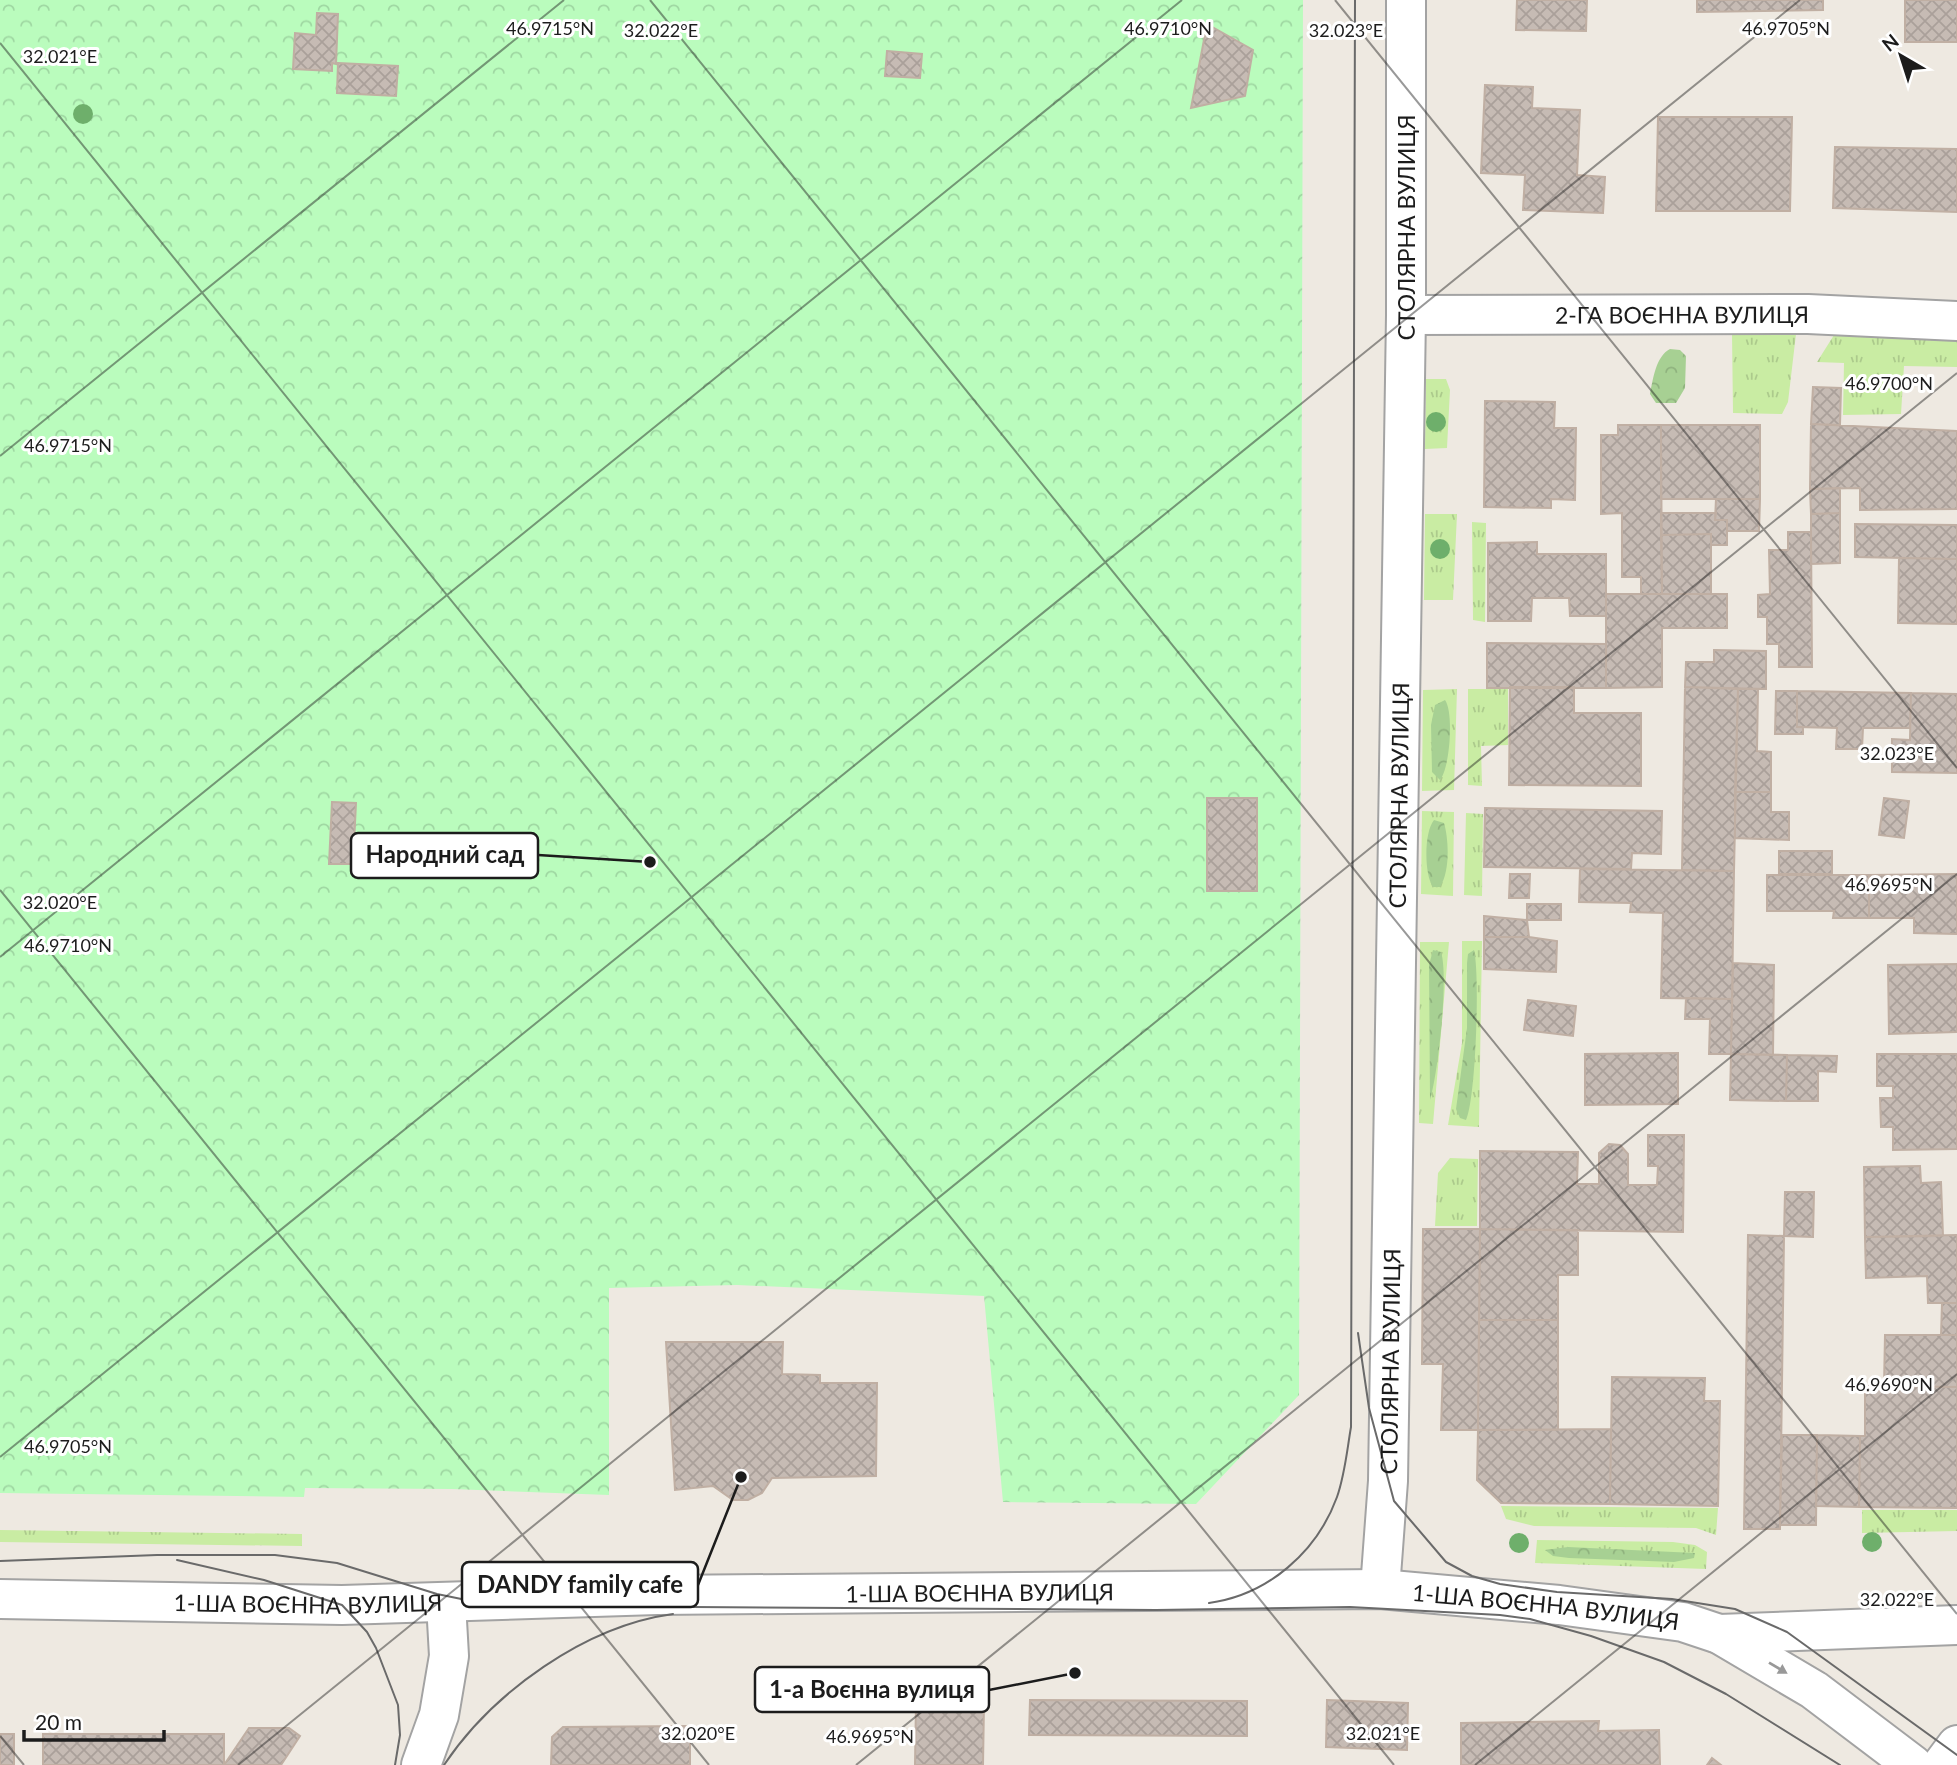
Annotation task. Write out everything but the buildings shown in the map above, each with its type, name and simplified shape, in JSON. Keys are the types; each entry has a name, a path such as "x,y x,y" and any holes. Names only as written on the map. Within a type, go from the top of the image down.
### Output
{"street":[{"name":"СТОЛЯРНА ВУЛИЦЯ","path":"1380,1589 1388,1481 1406,314 1406,0"},
{"name":"2-ГА ВОЄННА ВУЛИЦЯ","path":"1406,314 1808,314 1957,320"},
{"name":"1-ША ВОЄННА ВУЛИЦЯ","path":"0,1600 342,1605 657,1595 1380,1589 1645,1615 1683,1622 1719,1634 1957,1625"},
{"path":"421,1765 439,1715 449,1656 446,1603"},
{"path":"1719,1634 1814,1690 1913,1765"},
{"path":"1942,1765 1957,1745"}],"green space":[{"path":"0,0 1303,0 1299,1395 1196,1504 1003,1502 984,1296 737,1285 609,1288 609,1495 452,1489 305,1488 304,1497 0,1493"},
{"path":"1732,334 1796,334 1788,402 1782,414 1733,413"},
{"path":"1834,335 1957,336 1957,367 1904,366 1901,414 1843,415 1844,363 1817,362"},
{"path":"1670,349 1680,350 1686,356 1685,388 1676,403 1656,403 1650,394 1654,375 1661,357"},
{"path":"1426,379 1446,379 1450,390 1447,448 1425,449"},
{"path":"1425,514 1457,514 1453,600 1424,600"},
{"path":"1472,522 1486,523 1485,622 1473,620"},
{"path":"1457,689 1454,790 1422,791 1423,690"},
{"path":"1468,689 1508,689 1508,745 1481,746 1482,786 1468,785"},
{"path":"1445,700 1448,706 1450,740 1440,780 1432,772 1431,725 1435,705"},
{"path":"1422,811 1454,812 1453,896 1421,894"},
{"path":"1466,813 1483,814 1482,896 1464,895"},
{"path":"1434,820 1444,823 1447,838 1447,865 1440,887 1433,887 1427,863 1428,834"},
{"path":"1462,941 1482,941 1479,1127 1448,1125 1462,1043"},
{"path":"1420,942 1449,942 1433,1124 1419,1123"},
{"path":"1433,950 1441,952 1444,982 1439,1048 1430,1100 1429,965"},
{"path":"1474,950 1477,983 1476,1036 1472,1088 1466,1120 1460,1118 1456,1109 1467,1028 1468,954"},
{"path":"1450,1158 1478,1159 1477,1226 1435,1226 1438,1173"},
{"path":"1501,1506 1718,1508 1716,1535 1696,1528 1534,1526 1506,1519"},
{"path":"1862,1510 1957,1510 1957,1531 1862,1533"},
{"path":"0,1530 302,1534 302,1546 0,1542"},
{"path":"1537,1540 1673,1542 1695,1545 1707,1552 1706,1569 1535,1563"},
{"path":"1568,1547 1695,1553 1694,1558 1674,1562 1569,1558 1553,1556 1545,1550"}],"tram line":[{"path":"1209,1603 1251,1591 1270,1580 1288,1568 1317,1536 1337,1497 1351,1427 1355,0"},
{"path":"1358,1333 1369,1408 1394,1501 1446,1562 1472,1576 1500,1584 1557,1592 1672,1599 1735,1609 1787,1632 1957,1755"},
{"path":"0,1561 157,1555 275,1555 337,1563 437,1594 476,1602 549,1606 1156,1610 1350,1607 1500,1615 1530,1619 1591,1636 1664,1662 1726,1694 1840,1765"},
{"path":"177,1560 264,1580 342,1605 367,1632 376,1648 398,1705 400,1735 395,1765"},
{"path":"444,1765 488,1712 544,1667 607,1632 673,1614"}],"place":[{"name":"Народний сад","path":"650,862"},
{"name":"DANDY family cafe","path":"741,1477"},
{"name":"1-а Воєнна вулиця","path":"1075,1673"}]}
